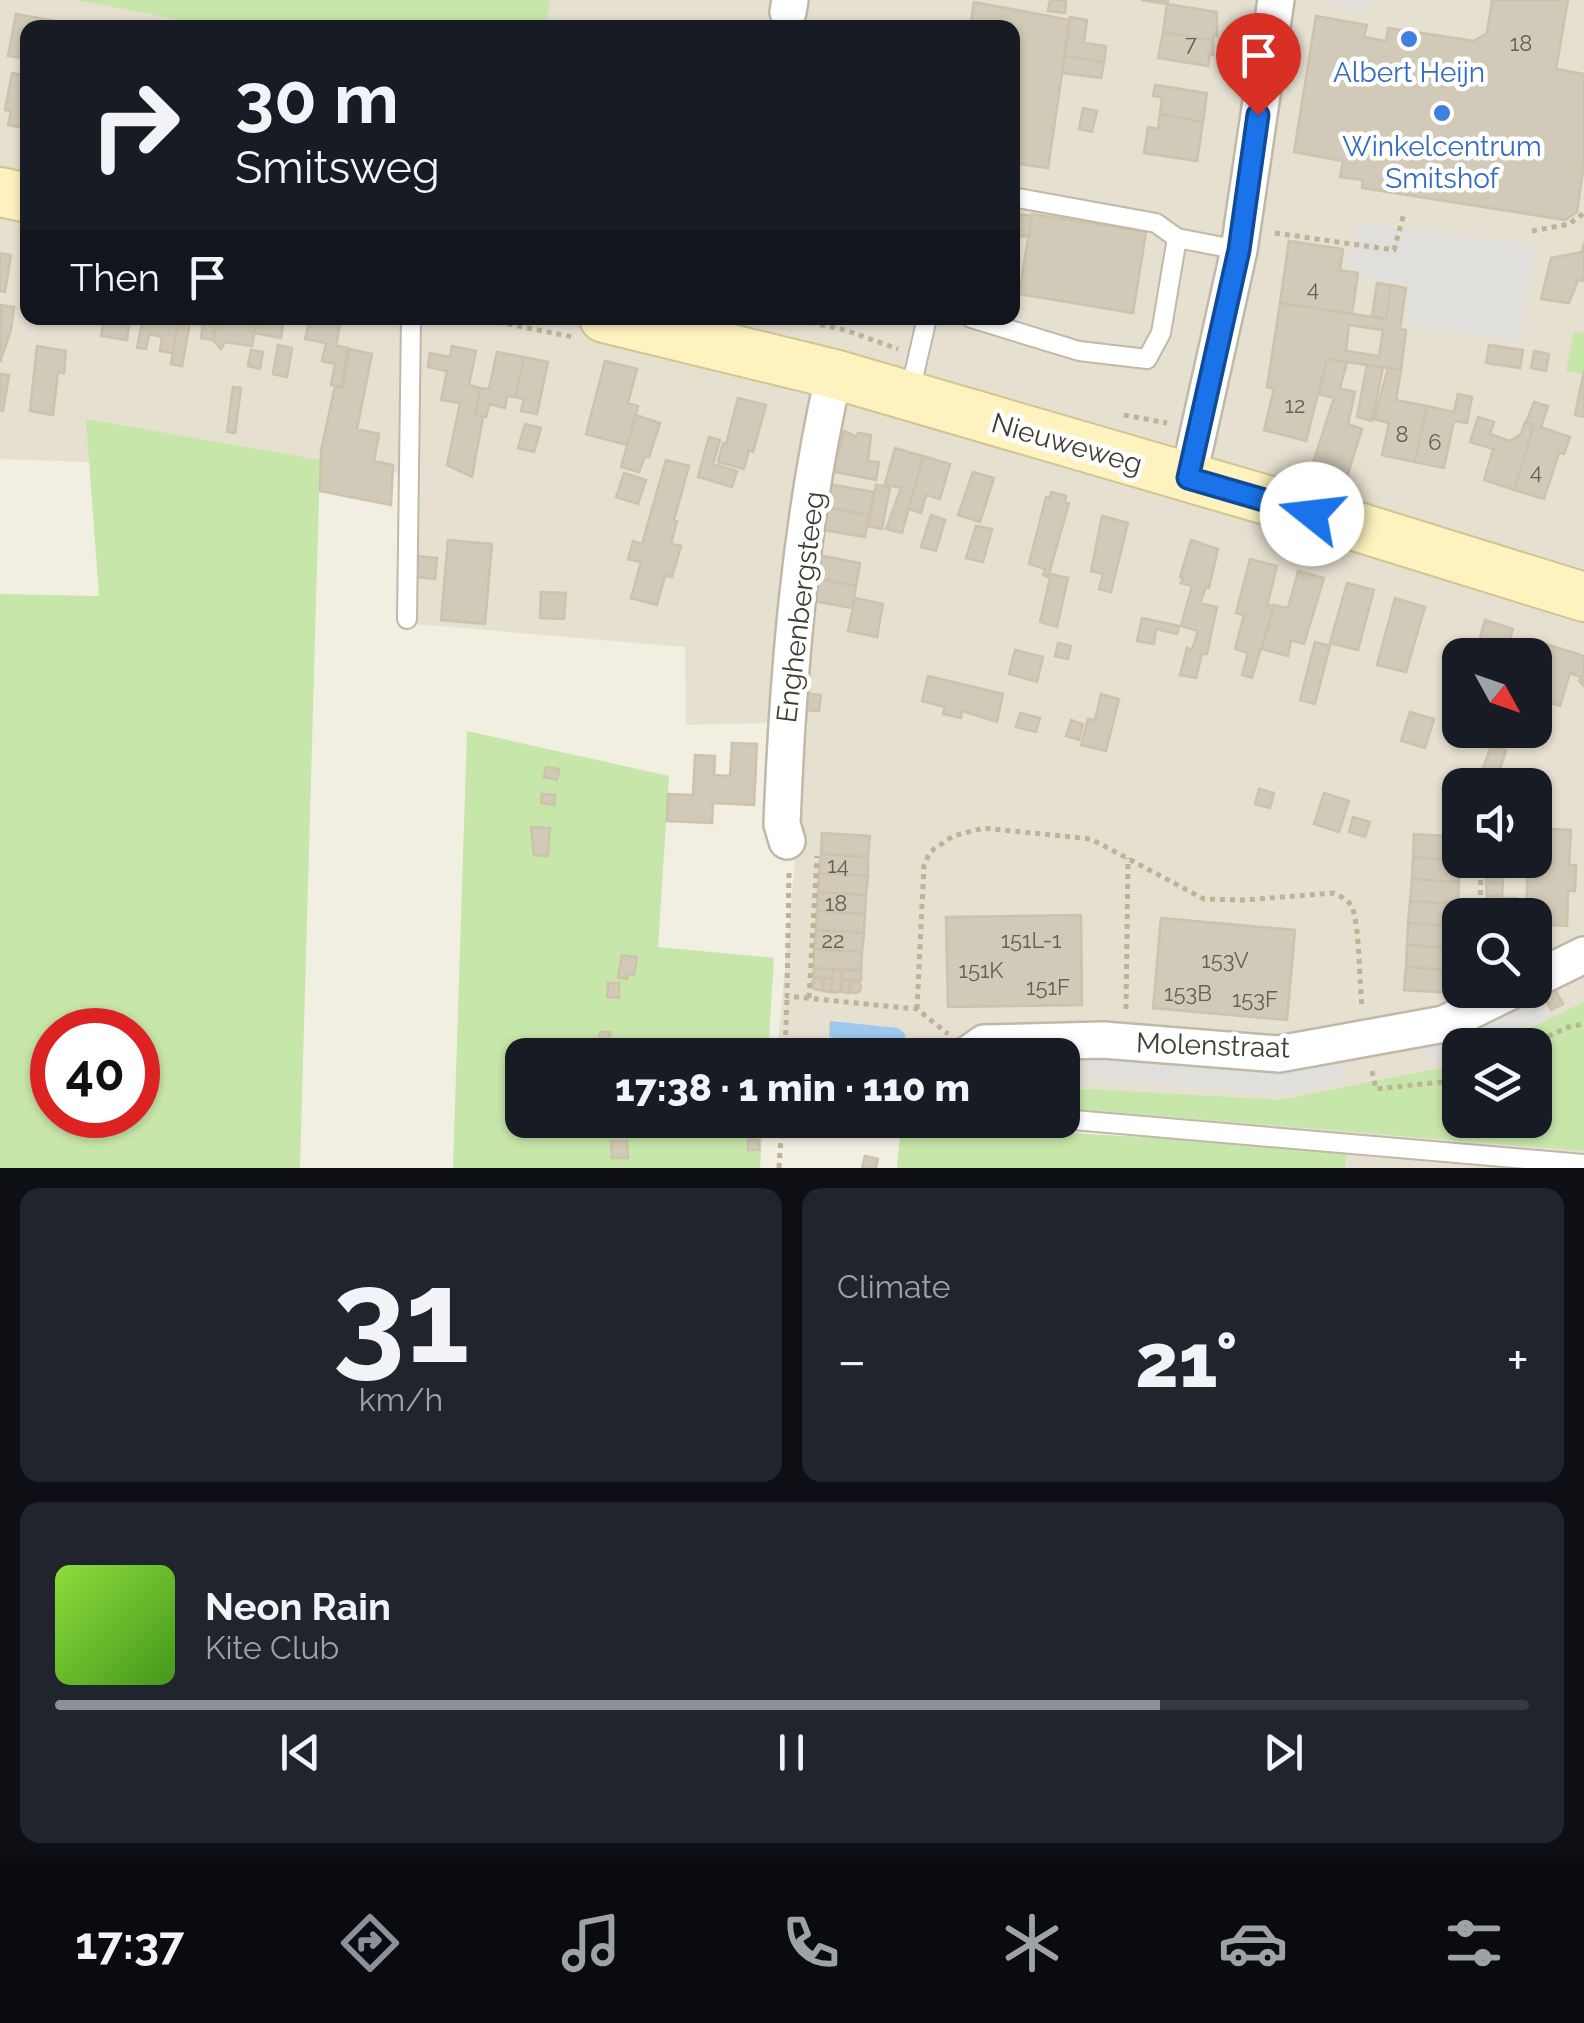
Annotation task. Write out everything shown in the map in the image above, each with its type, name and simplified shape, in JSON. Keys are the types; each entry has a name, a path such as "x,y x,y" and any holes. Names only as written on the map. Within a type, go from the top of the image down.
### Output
{"street":[{"path":"1188,478 1241,239 1276,0"},
{"name":"Nieuweweg","path":"633,325 834,374 1584,598"},
{"name":"Enghenbergsteeg","path":"784,832 786,718 796,594 834,374"},
{"path":"1552,971 1584,955"},
{"name":"Molenstraat","path":"1080,1042 1280,1054 1368,1052 1476,1008"}],"lane":[{"path":"1020,198 1156,223 1177,238 1241,239"},
{"path":"995,325 1079,350 1147,358 1161,333 1177,238"},
{"path":"407,620 411,325"},
{"path":"909,396 925,325"},
{"path":"1080,1121 1584,1164"}],"path":[{"path":"1532,231 1569,224 1584,212"},
{"path":"1241,239 1394,250 1404,214"},
{"path":"917,1008 924,866 930,852 953,836 984,828 1091,839 1204,899 1333,893 1344,898 1352,906 1368,1052 1376,1089 1442,1082"},
{"path":"784,832 791,890 785,1038"},
{"path":"784,832 817,848 809,998"},
{"path":"1125,1042 1128,858"},
{"path":"787,996 917,1008 952,1038"},
{"path":"1552,1034 1584,1024"},
{"path":"779,1168 781,1138"}],"shaded area":[{"path":"0,0 1584,0 1584,1168 1345,1168 1347,1150 1080,1117 1080,1038 779,1038 808,722 686,725 685,647 404,623 407,473 0,459"},
{"path":"1313,0 1371,0 1369,11"},
{"path":"1358,223 1536,245 1520,341 1404,325 1409,285 1364,280 1365,270 1347,267"},
{"path":"1504,1008 1549,1008 1551,1013 1522,1028 1463,1028"},
{"path":"1442,1036 1442,1064 1430,1066 1424,1041"},
{"path":"1080,1055 1340,1057 1345,1082 1280,1095 1080,1079"}],"green space":[{"path":"76,0 551,0 547,20 181,20"},
{"path":"1574,332 1584,333 1584,374 1566,371"},
{"path":"86,419 320,460 300,1168 0,1168 0,594 99,596"},
{"path":"467,731 669,776 658,947 774,958 769,1038 505,1038 505,1138 762,1138 760,1168 453,1168"},
{"path":"1584,1002 1584,1151 1080,1109 1080,1090 1280,1100 1442,1068 1442,1138 1552,1138 1552,1028 1531,1028"},
{"path":"1080,1133 1347,1149 1345,1168 897,1168 900,1138 1080,1138"}],"water":[{"path":"830,1021 898,1028 906,1035 904,1038 829,1037"}],"building":[{"path":"1050,0 1066,0 1065,13 1048,11"},
{"name":"Winkelcentrum Smitshof","path":"1492,0 1568,0 1556,69 1584,74 1584,163 1577,212 1565,220 1362,188 1363,180 1340,177 1343,161 1294,152 1316,16 1367,25 1364,37 1386,41 1388,28 1474,41 1487,33"},
{"path":"974,2 1070,20 1048,168 1020,164 1020,20 971,20"},
{"path":"1167,4 1217,12 1217,36 1213,41 1163,32"},
{"path":"16,14 50,20 20,20 20,58 8,56"},
{"path":"1070,17 1087,20 1084,43 1106,46 1104,62 1064,56"},
{"path":"1163,32 1213,41 1208,66 1158,58"},
{"path":"1064,56 1104,62 1101,78 1062,73"},
{"path":"12,73 20,74 20,127 8,125 11,111 5,110"},
{"path":"1155,85 1207,93 1203,122 1160,114 1162,97 1153,96"},
{"path":"1083,108 1097,111 1092,132 1079,129"},
{"path":"1160,114 1203,122 1197,161 1144,153 1148,127 1158,129"},
{"path":"1020,214 1032,216 1029,237 1020,236"},
{"path":"1032,214 1146,232 1133,313 1020,294"},
{"path":"1289,241 1343,249 1340,270 1358,273 1352,314 1280,303"},
{"path":"1584,243 1584,281 1578,280 1569,303 1541,299 1551,258 1582,252"},
{"path":"0,253 11,255 5,292 0,291"},
{"path":"1377,283 1391,285 1386,319 1372,316"},
{"path":"1391,285 1406,288 1400,329 1406,330 1401,370 1327,359 1306,441 1264,430 1274,389 1267,387 1280,303 1386,319","holes":["1349,325 1383,330 1379,356 1346,351"]},
{"path":"1,305 14,307 0,362"},
{"path":"103,325 129,325 127,340 101,336"},
{"path":"142,325 178,325 173,353 160,351 162,337 149,334 146,349 137,348"},
{"path":"178,325 190,325 182,366 171,364"},
{"path":"203,325 216,325 213,340 201,338"},
{"path":"216,325 256,325 252,346 225,342 221,349 213,340"},
{"path":"256,325 283,325 281,338 254,333"},
{"path":"308,325 340,325 336,346 348,348 341,387 331,385 335,364 322,361 326,343 305,339"},
{"path":"278,345 292,348 287,377 273,374"},
{"path":"1489,345 1523,350 1520,368 1486,363"},
{"path":"37,346 66,351 64,373 58,372 53,415 30,411"},
{"path":"452,346 476,351 469,385 480,388 475,415 483,417 472,477 447,465 460,403 441,400 447,371 428,367 430,353 450,357"},
{"path":"349,349 372,354 357,429 379,434 374,461 393,465 391,505 320,491 321,451 335,386 343,388"},
{"path":"251,350 263,352 260,369 248,366"},
{"path":"1534,351 1549,354 1546,371 1531,368"},
{"path":"497,352 524,357 515,397 507,396 505,408 489,404 486,417 475,415 480,388 489,389"},
{"path":"524,357 548,362 537,414 521,411 524,399 515,397"},
{"path":"1327,359 1347,362 1340,388 1355,392 1348,424 1362,429 1346,480 1311,469 1334,398 1319,394"},
{"path":"605,361 637,369 628,403 638,406 627,445 586,434"},
{"path":"1367,365 1383,367 1372,421 1357,417"},
{"path":"1388,368 1401,370 1396,400 1427,406 1415,462 1382,455 1389,423 1374,419"},
{"path":"1584,371 1584,417 1575,415"},
{"path":"0,374 9,375 3,411 0,410"},
{"path":"233,387 241,388 235,433 227,432"},
{"path":"1458,394 1472,397 1467,423 1454,421 1444,468 1415,462 1427,406 1454,412"},
{"path":"738,398 766,405 744,469 718,462"},
{"path":"1534,402 1548,406 1541,427 1570,437 1564,454 1559,453 1544,499 1514,490 1534,425 1526,422"},
{"path":"636,415 660,423 649,457 645,456 639,472 621,467"},
{"path":"1478,417 1494,422 1490,434 1510,441 1521,434 1525,422 1534,425 1514,490 1484,480 1493,449 1470,442"},
{"path":"525,424 541,428 534,452 518,448"},
{"path":"844,431 857,437 858,433 871,435 868,461 879,462 876,480 826,470 829,453 838,455"},
{"path":"709,437 720,440 713,464 737,471 732,487 698,477"},
{"path":"895,448 923,456 902,533 886,529 901,488 885,484"},
{"path":"923,456 950,464 940,499 926,495 921,513 909,509"},
{"path":"666,460 689,466 671,544 681,546 672,577 665,576 657,605 631,598 641,562 628,559 633,541 642,544"},
{"path":"973,472 994,478 980,522 958,515"},
{"path":"624,473 646,480 638,504 616,497"},
{"path":"823,483 874,492 869,515 819,506"},
{"path":"876,485 890,487 882,529 868,526"},
{"path":"1051,492 1066,496 1065,502 1069,503 1048,577 1043,575 1045,569 1029,564 1046,497 1050,498"},
{"path":"819,506 869,515 865,537 817,529"},
{"path":"931,515 945,520 936,551 921,547"},
{"path":"1102,516 1128,523 1111,592 1099,589 1103,574 1091,571"},
{"path":"976,526 992,529 983,562 966,558"},
{"path":"448,540 492,544 485,624 441,620"},
{"path":"1191,540 1218,549 1209,588 1206,587 1200,603 1217,607 1207,654 1202,654 1196,678 1180,675 1187,648 1192,650 1198,631 1181,626 1192,586 1181,583 1180,577"},
{"path":"813,554 860,563 856,586 810,577"},
{"path":"418,556 437,558 435,579 416,577"},
{"path":"1250,559 1277,566 1267,606 1274,605 1252,678 1242,675 1248,653 1235,649 1244,615 1236,613"},
{"path":"1298,571 1324,578 1304,644 1291,640 1288,656 1262,649 1274,605 1288,608"},
{"path":"1051,574 1068,578 1057,627 1040,622"},
{"path":"810,577 856,586 852,608 807,600"},
{"path":"1347,583 1374,590 1358,650 1330,643"},
{"path":"541,592 566,593 564,619 540,618"},
{"path":"855,598 883,604 877,637 848,631"},
{"path":"1395,598 1425,607 1406,672 1377,665"},
{"path":"1142,618 1179,626 1177,634 1156,629 1154,644 1137,641"},
{"path":"1485,620 1513,629 1510,638 1480,638"},
{"path":"1315,642 1330,646 1315,704 1300,700"},
{"path":"1058,643 1071,646 1068,659 1055,656"},
{"path":"1552,646 1584,656 1584,686 1579,681 1581,677 1570,673 1560,706 1552,703"},
{"path":"1015,650 1043,657 1037,682 1009,674"},
{"path":"928,676 1003,694 997,722 962,711 961,718 943,714 945,707 922,701"},
{"path":"806,693 821,695 819,711 805,710"},
{"path":"1101,694 1119,699 1106,751 1081,745 1088,719 1095,720"},
{"path":"1410,712 1434,719 1425,748 1401,741"},
{"path":"1020,713 1040,718 1036,732 1016,727"},
{"path":"1071,720 1083,724 1079,740 1066,736"},
{"path":"732,743 757,744 754,805 713,803 712,823 667,821 668,794 693,795 695,755 715,756 714,775 730,776"},
{"path":"1490,748 1506,750 1501,768 1483,768"},
{"path":"546,767 559,769 557,780 544,777"},
{"path":"1259,789 1274,793 1270,808 1255,804"},
{"path":"1324,793 1349,801 1339,832 1314,824"},
{"path":"542,794 555,795 554,805 541,803"},
{"path":"1353,817 1370,822 1365,837 1349,832"},
{"path":"531,827 550,828 548,856 534,855"},
{"path":"1552,829 1571,830 1569,865 1576,865 1575,891 1568,891 1567,926 1552,925 1552,898 1527,898 1528,878 1552,878"},
{"path":"822,833 870,836 868,857 821,854"},
{"path":"1414,834 1442,836 1442,859 1413,857"},
{"path":"821,854 868,857 868,876 819,873"},
{"path":"1413,857 1442,859 1442,878 1459,878 1459,882 1412,879"},
{"path":"819,873 868,876 866,895 818,892"},
{"path":"1486,878 1503,878 1503,883 1486,882"},
{"path":"1412,879 1459,882 1458,898 1442,898 1442,903 1410,901"},
{"path":"1486,882 1503,883 1502,897 1487,896"},
{"path":"818,892 866,895 865,914 817,911"},
{"path":"1410,901 1442,903 1442,925 1408,923"},
{"path":"817,911 865,914 864,933 816,930"},
{"path":"1081,915 1082,1005 948,1007 946,917"},
{"path":"1161,918 1295,930 1287,1020 1153,1008"},
{"path":"1408,923 1442,925 1442,947 1407,945"},
{"path":"816,930 864,933 862,952 814,949"},
{"path":"1407,945 1442,947 1442,969 1406,967"},
{"path":"814,949 862,952 861,971 814,968"},
{"path":"622,955 637,957 634,975 628,974 627,979 618,977"},
{"path":"1406,967 1442,969 1442,992 1404,990"},
{"path":"814,968 833,969 832,979 813,977"},
{"path":"833,969 842,969 841,992 831,992"},
{"path":"842,969 861,971 861,980 842,980"},
{"path":"823,978 832,979 831,992 822,991"},
{"path":"813,979 823,979 823,989 813,989"},
{"path":"842,980 851,980 850,993 841,992"},
{"path":"850,982 860,982 860,992 850,992"},
{"path":"608,983 619,983 619,998 607,997"},
{"path":"1552,989 1563,1004 1551,1010 1550,1008"},
{"path":"748,1140 759,1140 759,1150 748,1150"},
{"path":"611,1141 627,1141 628,1158 612,1158"},
{"path":"865,1156 878,1159 876,1168 862,1168"}],"place":[{"name":"Albert Heijn","path":"1409,39"},
{"name":"Winkelcentrum Smitshof","path":"1442,113"}],"route":[{"path":"1258,115 1239,250 1188,478 1312,514"}]}
